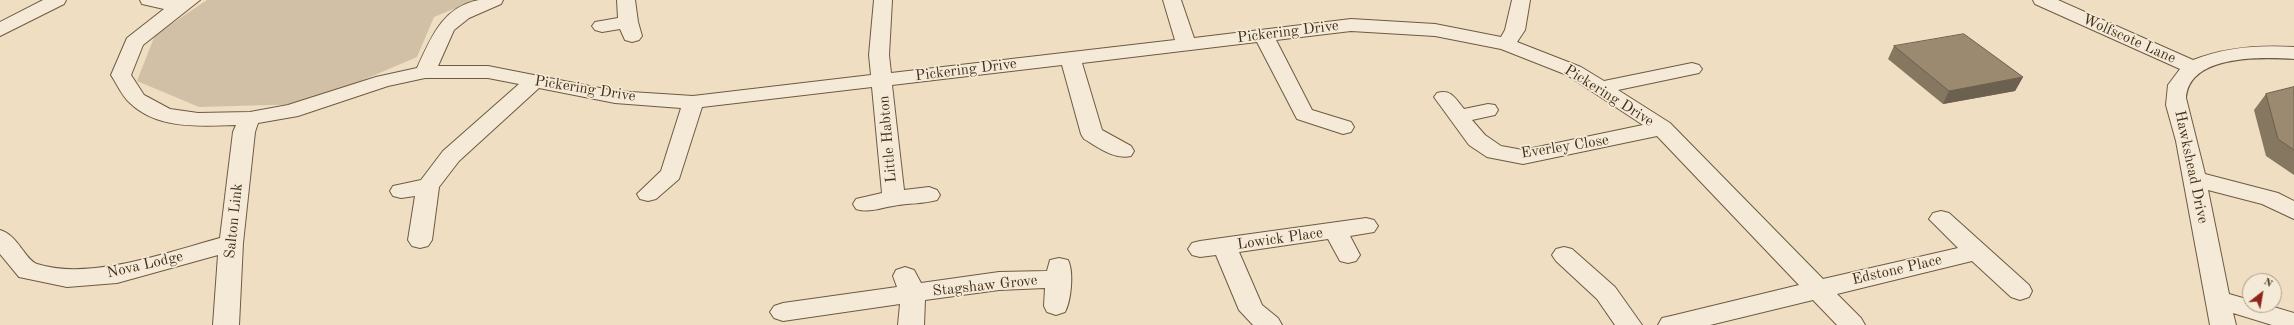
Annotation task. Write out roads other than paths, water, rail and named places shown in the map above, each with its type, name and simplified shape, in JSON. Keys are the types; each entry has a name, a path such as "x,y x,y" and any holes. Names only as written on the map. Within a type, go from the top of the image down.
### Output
{"street":[{"path":"0,30 57,0"},
{"name":"Pickering Drive","path":"149,0 185,3"},
{"path":"425,72 446,27 462,14 494,0"},
{"path":"602,26 630,29 626,0"},
{"name":"Little Habton","path":"883,0 879,55 894,198"},
{"path":"1172,0 1186,44"},
{"path":"1506,44 1515,30 1521,0"},
{"name":"Wolfscote Lane","path":"2042,0 2194,68"},
{"name":"Pickering Drive","path":"185,3 134,42 121,75 137,100 164,115 198,120 250,118 291,111 383,81 425,72 488,72 615,97 693,102 1263,34 1351,25 1436,30 1506,44 1574,71 1662,128 1820,290 1852,325"},
{"path":"1263,34 1304,114 1343,127"},
{"name":"Hawkshead Drive","path":"2223,325 2187,141 2177,116 2178,86 2194,68 2228,55 2294,53"},
{"path":"1070,57 1092,134 1123,151"},
{"path":"1602,88 1638,79 1693,70"},
{"path":"420,240 428,186 451,156 535,81"},
{"name":"Everley Close","path":"1444,97 1477,140 1495,152 1523,157 1662,128"},
{"path":"648,194 671,174 693,102"},
{"path":"1459,116 1488,110"},
{"name":"Salton Link","path":"226,325 231,243 244,132 250,118"},
{"path":"2195,179 2270,198 2294,211"},
{"path":"401,191 428,186"},
{"name":"Little Habton","path":"864,204 894,198 929,195"},
{"path":"1941,219 2020,291"},
{"name":"Lowick Place","path":"1200,249 1225,247 1366,226"},
{"name":"Lowick Place","path":"1335,231 1348,255"},
{"name":"Nova Lodge","path":"0,238 28,271 67,278 117,274 231,243"},
{"name":"Lowick Place","path":"1225,247 1252,310 1268,325"},
{"name":"Edstone Place","path":"1671,325 1820,290 1845,281 1976,252"},
{"path":"1564,255 1606,293 1629,325"},
{"name":"Stagshaw Grove","path":"783,312 909,285 999,282 1058,272 1056,306"},
{"name":"Stagshaw Grove","path":"909,285 911,325"},
{"path":"2218,300 2294,322"}]}
